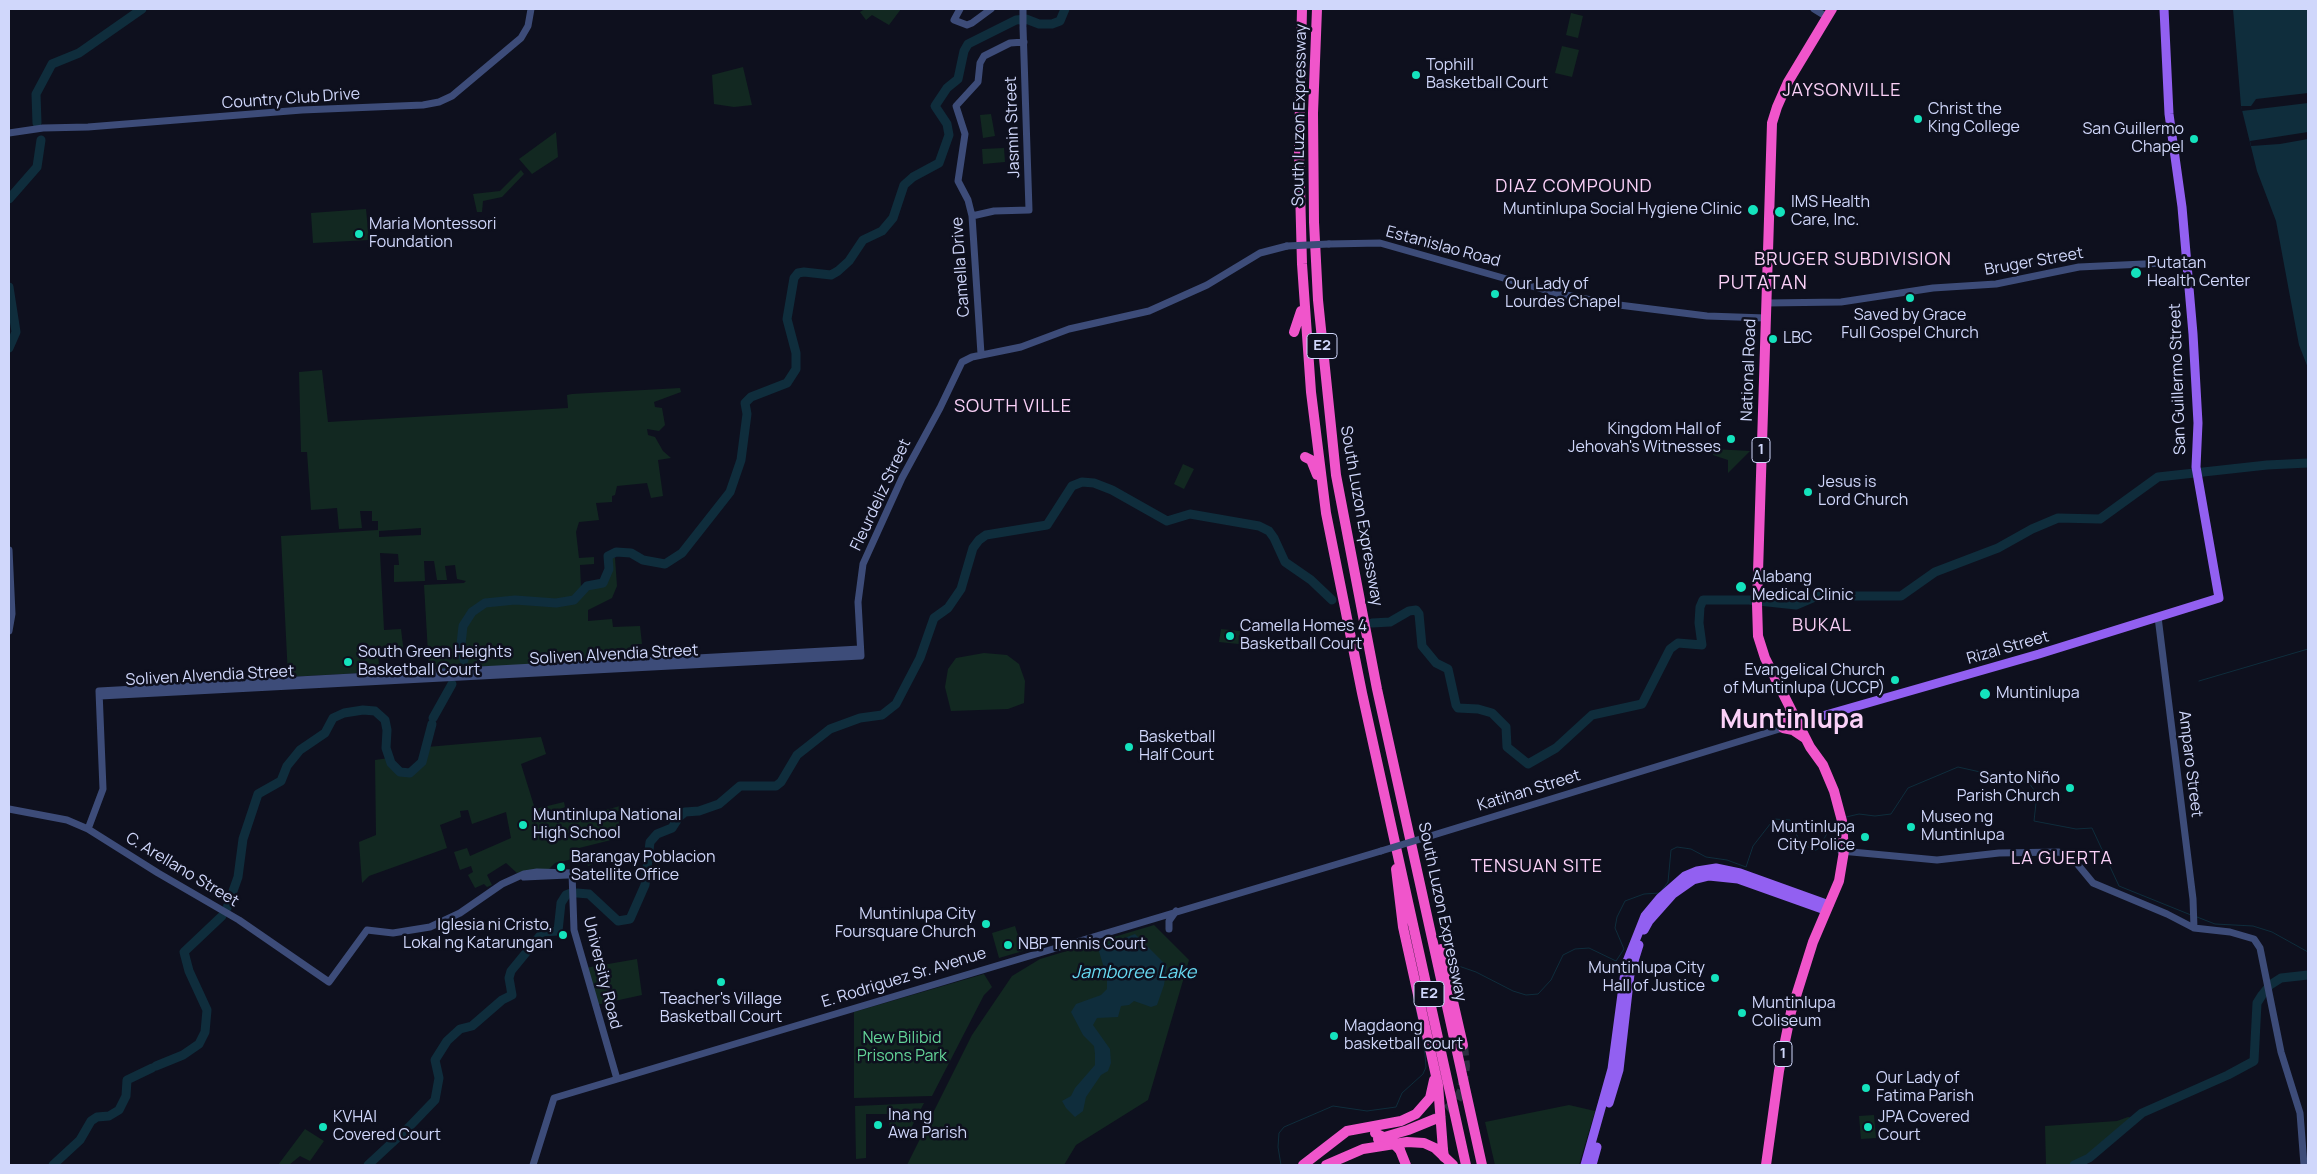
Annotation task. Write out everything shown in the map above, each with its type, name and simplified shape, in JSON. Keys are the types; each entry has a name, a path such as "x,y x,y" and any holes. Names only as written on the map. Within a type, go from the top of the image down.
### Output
{"highway":[{"name":"South Luzon Expressway","path":"1302,9 1300,159 1304,298 1311,392 1326,512 1348,628 1466,1165"},
{"name":"South Luzon Expressway","path":"1317,9 1314,80 1314,222 1318,300 1340,504 1364,626 1482,1165"},
{"name":"National Road","path":"1766,1165 1779,1071 1791,1012 1808,954 1826,906 1842,849 1841,816 1823,765 1806,738 1801,722 1790,707 1765,658 1758,636 1757,600 1773,119 1788,82 1829,13"},
{"path":"1294,332 1297,328 1304,298"},
{"path":"1305,457 1311,460 1316,469 1326,512"},
{"name":"National Road","path":"1759,627 1770,656 1801,722 1823,760 1823,765"},
{"path":"1790,707 1790,716 1783,728 1793,730 1806,738"},
{"path":"1391,823 1403,927 1435,1069 1444,1158"},
{"path":"1422,892 1438,936 1464,1045"},
{"path":"1302,1165 1340,1135 1351,1129 1397,1122 1416,1114 1431,1095 1435,1069"},
{"path":"1318,1165 1349,1148 1408,1130 1435,1119"},
{"path":"1340,1135 1359,1132 1375,1133 1392,1142 1400,1150 1406,1165"},
{"path":"1326,1165 1363,1149 1407,1142 1424,1143 1435,1148 1454,1165"}],"main road":[{"name":"San Guillermo Street","path":"2164,9 2169,114 2187,262 2197,392 2196,467 2219,598"},
{"name":"Rizal Street","path":"1801,722 2039,654 2219,598"},
{"path":"1585,1165 1612,1069 1626,964 1645,916 1660,898 1685,876 1697,871 1716,868 1740,873 1826,906"},
{"path":"1592,1165 1619,1070 1632,966 1643,931 1669,898 1693,880 1716,875 1738,879 1826,906"}],"street":[{"name":"Country Club Drive","path":"9,133 43,128 88,128 302,110 423,106 452,96 521,38 528,26 531,9"},
{"path":"960,9 954,20 969,24 990,9"},
{"path":"1814,9 1829,13"},
{"name":"Jasmin Street","path":"972,216 994,211 1029,210 1023,12"},
{"name":"Camella Drive","path":"981,354 972,216 968,200 958,181 965,141 964,128 956,106 978,82 980,63 984,56 1010,43 1024,42"},
{"name":"Estanislao Road","path":"981,354 1021,347 1069,329 1149,311 1207,285 1260,253 1287,246 1329,244 1380,243 1556,292 1604,303 1707,316 1766,318"},
{"name":"Bruger Street","path":"1767,303 1841,302 1956,286 1996,284 2079,267 2187,262"},
{"name":"Fleurdeliz Street","path":"860,652 858,596 863,564 884,514 960,365 968,358 981,354"},
{"path":"9,550 12,614 10,630"},
{"name":"Amparo Street","path":"2158,617 2194,926"},
{"name":"Soliven Alvendia Street","path":"88,829 103,789 100,693 860,652"},
{"name":"Katihan Street","path":"1262,885 1381,851 1801,722"},
{"name":"C. Arellano Street","path":"9,809 67,820 88,829 158,873 239,920 329,982 368,930 393,933 430,927 460,913 502,884 516,878"},
{"path":"1842,849 1937,860 1999,854 2059,852 2074,860 2093,883 2194,926 2230,932 2257,941 2284,1065 2300,1113 2304,1165"},
{"name":"University Road","path":"516,878 533,872 572,874 574,930 617,1079"},
{"name":"E. Rodriguez Sr. Avenue","path":"534,1165 554,1098 1262,885"},
{"path":"1169,929 1169,921 1177,911"}],"green space":[{"path":"865,9 901,9 889,25 872,15 866,20 860,12"},
{"path":"1571,13 1583,16 1578,38 1566,35"},
{"path":"1562,46 1579,50 1572,77 1555,73"},
{"path":"743,67 752,105 734,107 714,104 712,75"},
{"path":"991,114 995,136 983,138 980,115"},
{"path":"556,132 558,157 532,174 519,159"},
{"path":"1004,148 1005,162 983,164 982,149"},
{"path":"521,170 524,174 502,197 483,201 482,212 477,212 473,194 500,191"},
{"path":"366,209 369,240 313,243 311,213"},
{"path":"322,370 328,422 568,408 567,395 572,394 680,388 681,392 654,402 655,407 662,408 665,425 659,431 647,429 648,435 655,437 663,451 671,458 658,460 663,496 651,498 647,483 617,486 615,495 612,496 612,502 596,503 599,520 579,522 576,532 579,558 594,557 594,564 580,565 581,587 603,583 609,569 608,558 615,558 617,586 612,598 588,610 588,621 612,619 613,627 640,626 642,644 638,644 640,660 429,670 424,585 464,583 466,581 457,579 455,565 445,566 447,580 437,580 434,561 424,561 425,581 394,582 394,565 399,565 398,554 380,553 384,630 401,629 404,654 378,656 380,672 288,677 281,536 378,530 378,521 372,521 372,511 360,511 362,528 339,529 337,508 311,510 307,452 301,452 299,372","holes":["421,528 421,535 379,537 379,531"]},
{"path":"1714,449 1750,451 1728,473 1728,460 1713,455"},
{"path":"1183,464 1194,469 1184,489 1174,484"},
{"name":"Camella Homes 4 Basketball Court","path":"1221,629 1240,631 1239,644 1219,642"},
{"path":"984,653 1007,655 1019,664 1025,681 1024,703 1008,709 951,711 945,687 948,669 956,658"},
{"path":"541,737 546,754 521,764 535,809 564,802 565,807 554,812 557,823 620,806 621,810 616,812 620,828 616,828 615,839 579,848 572,853 573,859 555,863 548,870 517,873 506,863 487,875 492,885 487,887 484,884 475,888 468,875 473,872 471,866 460,870 454,852 467,848 470,856 511,838 506,812 472,824 468,810 460,811 461,817 440,825 447,848 369,876 362,883 359,842 376,835 375,760 389,758 400,772 410,773 422,762 427,747"},
{"path":"600,852 621,853 588,866 584,856"},
{"path":"1154,925 1189,960 1148,1100 1076,1145 1064,1165 907,1165 972,1035 1012,976 1040,959"},
{"name":"NBP Tennis Court","path":"1015,926 1023,951 999,958 992,933"},
{"path":"637,959 642,995 596,1005 585,968"},
{"name":"New Bilibid Prisons Park","path":"984,974 992,987 984,995 932,1096 854,1098 854,1012"},
{"path":"924,1103 909,1132 890,1132 889,1114 866,1114 866,1158 856,1159 855,1106"},
{"path":"1569,1105 1595,1111 1579,1165 1495,1165 1485,1122"},
{"name":"JPA Covered Court","path":"1874,1115 1876,1138 1861,1139 1859,1116"},
{"path":"2128,1117 2133,1118 2088,1155 2068,1165 2046,1165 2045,1126 2117,1121"},
{"path":"305,1129 324,1141 310,1161 300,1156 289,1165 278,1165"}],"water":[{"path":"2233,9 2308,9 2308,368 2299,345 2276,221 2257,171 2241,106"},
{"name":"Jamboree Lake","path":"1135,934 1167,966 1164,985 1157,1005 1151,1007 1134,1001 1129,1005 1121,1006 1118,1017 1097,1018 1093,1025 1110,1049 1111,1063 1108,1071 1101,1075 1086,1097 1083,1111 1075,1117 1062,1101 1071,1096 1075,1088 1095,1065 1095,1054 1094,1046 1083,1035 1071,1012 1076,1004 1101,995 1107,989 1107,978 1098,948"}],"pier":[{"path":"2308,93 2308,103 2242,111 2241,106 2251,106 2256,99"},
{"path":"2308,132 2308,139 2280,144 2251,146 2250,141"}],"waterway":[{"path":"37,123 36,94 52,64 79,53 142,9"},
{"path":"464,660 461,644 463,626 472,612 485,603 515,600 556,603 574,600 587,586 603,583 609,569 608,556 616,552 631,553 643,560 665,564 682,553 730,492 741,460 747,414 745,403 751,397 787,383 796,369 796,353 787,319 794,278 798,273 804,272 831,275 838,271 849,261 863,240 882,231 893,218 904,185 913,177 939,163 949,135 947,124 935,106 947,88 958,79 964,51 968,44 1016,20 1026,19 1039,24 1052,24 1060,21 1065,9"},
{"path":"9,199 37,167 41,140"},
{"path":"9,287 16,332 9,348"},
{"path":"1372,623 1390,622 1409,611 1416,610 1419,614 1422,646 1436,663 1448,669 1458,708 1478,709 1492,713 1506,727 1507,747 1528,764 1556,748 1592,715 1642,704 1670,649 1678,643 1702,645 1699,623 1700,607 1703,600 1749,600 1796,605 1817,596 1901,596 1935,572 1998,548 2032,529 2058,518 2100,519 2158,477 2267,465 2308,463"},
{"path":"577,893 589,894 618,921 630,919 645,885 650,842 657,834 672,828 679,817 685,812 699,811 719,804 740,786 776,786 781,782 797,755 830,729 860,718 882,715 896,704 920,658 934,618 948,608 961,589 973,548 979,540 986,535 1047,525 1072,486 1082,482 1094,483 1112,490 1167,521 1190,514 1259,526 1269,531 1285,562 1311,580 1332,600"},
{"path":"2199,681 2308,649"},
{"path":"433,718 452,684"},
{"path":"227,908 238,877 243,839 258,794 281,781 287,766 300,750 325,733 333,718 344,713 363,710 375,711 385,720 387,730 386,748 391,763 400,772 410,773 422,762 432,724"},
{"path":"1846,817 1859,814 1875,816 1891,814 1908,788 1958,767 2029,783 2037,794 2034,821 2076,829 2092,828 2119,886 2191,915"},
{"path":"1450,963 1476,972 1513,991 1526,995 1538,994 1551,980 1563,955 1575,949 1589,948 1616,961 1624,949 1615,928 1617,917 1625,901 1644,894 1660,893 1668,882 1671,850 1677,847 1691,849 1706,857 1727,860 1746,867 1753,846 1774,819 1790,820 1799,840 1814,851 1818,849 1832,825 1838,822"},
{"path":"368,1165 435,1100 439,1078 435,1060 447,1041 460,1029 472,1026 502,1000 512,995 509,978 511,971 543,932 558,931 561,903 566,895 571,893"},
{"path":"156,1066 183,1055 199,1044 205,1032 207,1010 189,971 184,952 222,916"},
{"path":"2197,917 2215,924 2253,926 2272,932 2308,952"},
{"path":"2074,1165 2089,1158 2142,1113 2228,1075 2254,1061 2257,1003 2262,995 2270,985 2281,978 2308,975"},
{"path":"1281,1165 1278,1147 1279,1133 1284,1127 1333,1106 1367,1111 1396,1107 1402,1093 1423,1074 1426,1067 1415,1003"},
{"path":"53,1165 80,1140 91,1121 97,1117 109,1116 119,1110 126,1096 127,1080 152,1068"}],"tunnel":[{"path":"1435,1119 1454,1104 1462,1091 1465,1066 1463,1045"}],"place":[{"name":"Tophill Basketball Court","path":"1416,75"},
{"name":"Christ the King College","path":"1918,119"},
{"name":"San Guillermo Chapel","path":"2194,139"},
{"name":"Muntinlupa Social Hygiene Clinic","path":"1753,210"},
{"name":"IMS Health Care, Inc.","path":"1780,212"},
{"name":"Maria Montessori Foundation","path":"359,234"},
{"name":"Putatan Health Center","path":"2136,273"},
{"name":"Our Lady of Lourdes Chapel","path":"1495,294"},
{"name":"Saved by Grace Full Gospel Church","path":"1910,298"},
{"name":"LBC","path":"1773,339"},
{"name":"Kingdom Hall of Jehovah's Witnesses","path":"1731,439"},
{"name":"Jesus is Lord Church","path":"1808,492"},
{"name":"Alabang Medical Clinic","path":"1741,587"},
{"name":"Camella Homes 4 Basketball Court","path":"1230,636"},
{"name":"South Green Heights Basketball Court","path":"348,662"},
{"name":"Evangelical Church of Muntinlupa (UCCP)","path":"1895,680"},
{"name":"Muntinlupa","path":"1985,694"},
{"name":"Basketball Half Court","path":"1129,747"},
{"name":"Santo Niño Parish Church","path":"2070,788"},
{"name":"Muntinlupa National High School","path":"523,825"},
{"name":"Museo ng Muntinlupa","path":"1911,827"},
{"name":"Muntinlupa City Police","path":"1865,837"},
{"name":"Barangay Poblacion Satellite Office","path":"561,867"},
{"name":"Muntinlupa City Foursquare Church","path":"986,924"},
{"name":"Iglesia ni Cristo, Lokal ng Katarungan","path":"563,935"},
{"name":"NBP Tennis Court","path":"1008,945"},
{"name":"Muntinlupa City Hall of Justice","path":"1715,978"},
{"name":"Teacher's Village Basketball Court","path":"721,982"},
{"name":"Muntinlupa Coliseum","path":"1742,1013"},
{"name":"Magdaong basketball court","path":"1334,1036"},
{"name":"Our Lady of Fatima Parish","path":"1866,1088"},
{"name":"Ina ng Awa Parish","path":"878,1125"},
{"name":"KVHAI Covered Court","path":"323,1127"},
{"name":"JPA Covered Court","path":"1868,1127"}],"district":[{"name":"JAYSONVILLE","path":"1842,91"},
{"name":"DIAZ COMPOUND","path":"1574,187"},
{"name":"BRUGER SUBDIVISION","path":"1853,260"},
{"name":"PUTATAN","path":"1763,284"},
{"name":"SOUTH VILLE","path":"1013,407"},
{"name":"BUKAL","path":"1822,626"},
{"name":"Muntinlupa","path":"1792,721"},
{"name":"LA GUERTA","path":"2062,859"},
{"name":"TENSUAN SITE","path":"1537,867"}]}
